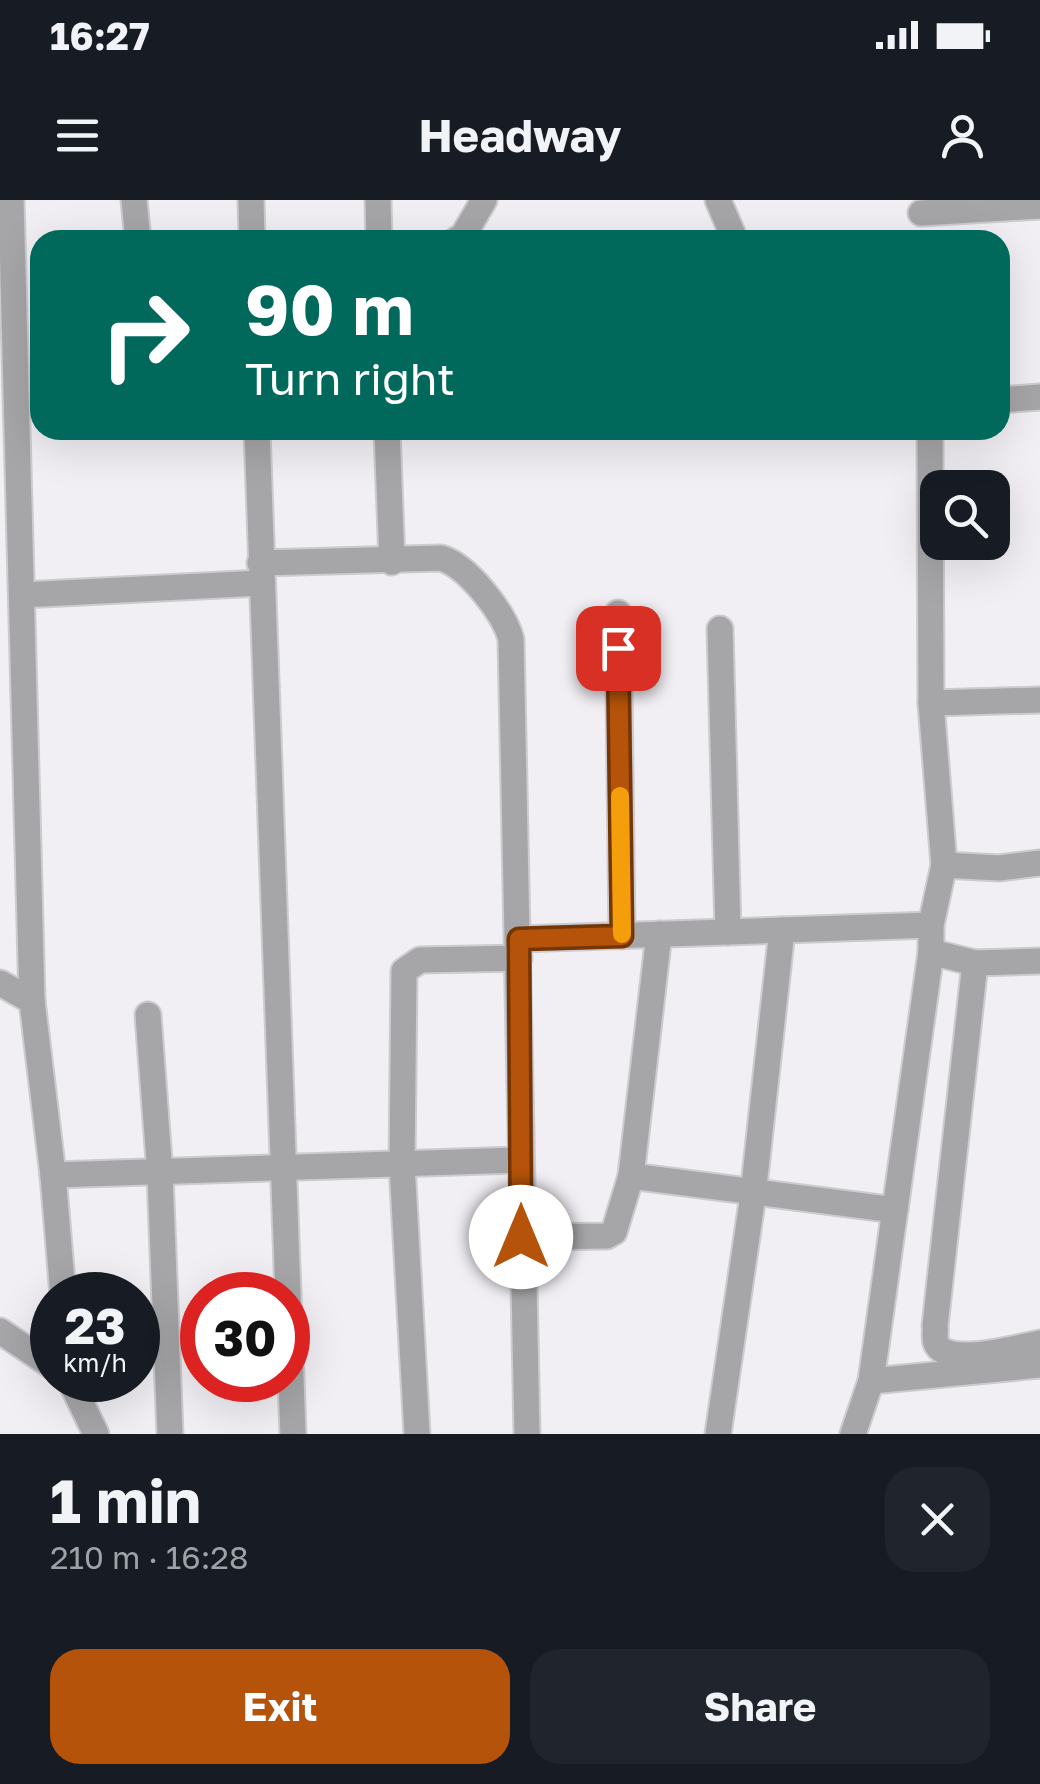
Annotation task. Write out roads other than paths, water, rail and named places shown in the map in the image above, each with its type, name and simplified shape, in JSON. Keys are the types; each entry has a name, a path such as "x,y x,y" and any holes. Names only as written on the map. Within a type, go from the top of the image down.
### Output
{"street":[{"path":"11,200 14,267 8,371 22,595 32,1001 54,1175 61,1272"},
{"path":"134,200 137,230"},
{"path":"251,200 252,230"},
{"path":"378,200 380,230"},
{"path":"467,230 484,200"},
{"path":"718,200 731,230"},
{"path":"921,207 1040,206"},
{"path":"14,267 30,266"},
{"path":"1010,399 1040,397"},
{"path":"257,440 293,1434"},
{"path":"387,440 392,562"},
{"path":"853,1434 871,1381 931,952 931,925 944,865 931,702 930,440"},
{"path":"22,595 441,558 451,561 508,626 512,639 527,1434"},
{"path":"618,612 622,936"},
{"path":"720,629 728,932"},
{"path":"931,702 1040,700"},
{"path":"944,865 999,868 1040,863"},
{"path":"417,1434 402,1165 404,972 420,960 622,936 931,925"},
{"path":"718,1434 753,1195 782,930"},
{"path":"521,1237 608,1236 614,1232 631,1176 659,934"},
{"path":"931,952 975,963 1040,960"},
{"path":"975,963 936,1344 943,1351 962,1357 1040,1343"},
{"path":"0,983 32,1001"},
{"path":"148,1015 160,1174 170,1434"},
{"path":"54,1175 520,1160"},
{"path":"631,1176 753,1195 895,1210"},
{"path":"0,1332 30,1352"},
{"path":"871,1381 1040,1365"},
{"path":"81,1402 96,1434"}]}
